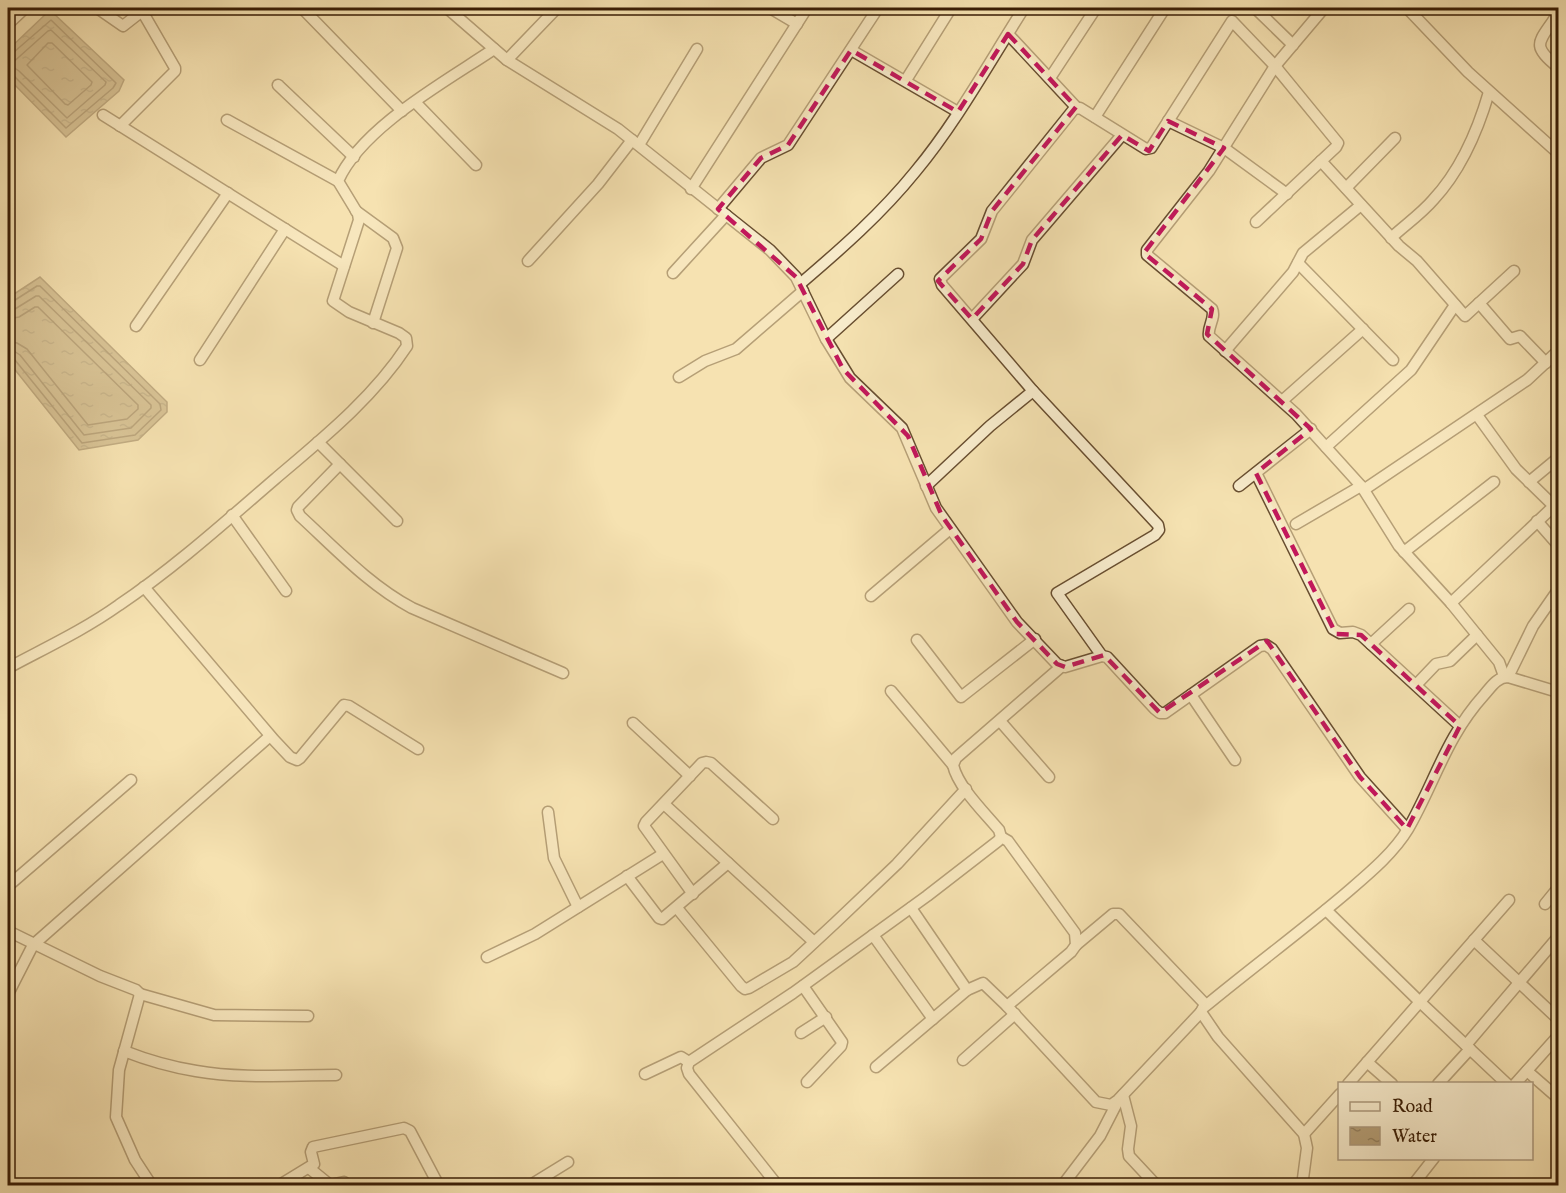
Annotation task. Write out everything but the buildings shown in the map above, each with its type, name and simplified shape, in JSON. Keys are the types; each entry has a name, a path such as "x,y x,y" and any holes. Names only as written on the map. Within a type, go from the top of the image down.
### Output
{"street":[{"path":"8,24 25,8"},
{"path":"97,8 123,26 144,9 175,68 175,71 120,126"},
{"path":"302,8 402,111"},
{"path":"447,8 507,60 559,94 600,117 636,143 790,268 826,339 850,378 908,436 926,486 936,508 950,529 1017,622 1051,658 1062,666"},
{"path":"507,60 557,8"},
{"path":"770,8 797,24"},
{"path":"691,189 807,8"},
{"path":"673,273 722,212 761,158 788,145 878,8"},
{"path":"906,80 951,8"},
{"path":"679,377 705,361 736,350 891,200 917,170 958,112 1024,8"},
{"path":"1050,78 1096,8"},
{"path":"1095,117 1165,8"},
{"path":"1255,8 1293,45"},
{"path":"1324,8 1275,66 1224,148 1146,253 1212,309 1208,334 1311,429 1362,487 1394,539 1451,603 1499,662 1506,676"},
{"path":"1407,8 1468,72 1558,153"},
{"path":"1558,13 1540,41 1539,49 1558,68"},
{"path":"1008,34 1076,107 1149,150 1232,21 1275,66 1337,139 1336,147 1257,222"},
{"path":"338,181 354,157 379,130 402,111 494,49"},
{"path":"528,261 636,143 697,49"},
{"path":"851,50 958,112"},
{"path":"278,85 354,157"},
{"path":"1391,238 1431,202 1452,176 1477,128 1489,92"},
{"path":"415,102 476,165"},
{"path":"1076,107 996,204 988,218 981,239 940,279 942,285 1034,391 1158,525 1159,530 1155,535 1057,593 1102,656 1113,661 1160,713 1170,711 1260,646 1269,647 1360,777 1407,829"},
{"path":"103,115 344,266"},
{"path":"8,668 97,620 144,587 232,516 318,442 381,380 407,346 404,335 373,323 338,306 333,301 359,220 338,181 227,120"},
{"path":"1168,121 1224,148 1287,194"},
{"path":"972,319 1023,264 1032,240 1122,135"},
{"path":"1346,188 1395,138"},
{"path":"1321,161 1391,238 1418,261 1465,316 1514,271"},
{"path":"136,326 228,193"},
{"path":"1225,351 1293,272 1306,249 1361,205"},
{"path":"356,211 393,238 397,248 373,323"},
{"path":"200,360 285,228"},
{"path":"1298,262 1393,360"},
{"path":"826,339 898,274"},
{"path":"1479,303 1510,339 1520,336 1546,363"},
{"path":"1326,447 1411,370 1455,305"},
{"path":"1282,401 1363,329"},
{"path":"1296,524 1360,486 1368,488 1527,380 1558,351"},
{"path":"926,486 990,426 1034,391"},
{"path":"1451,603 1537,521 1556,508 1513,465 1477,414"},
{"path":"1239,486 1311,429"},
{"path":"318,442 397,521"},
{"path":"1529,482 1558,458"},
{"path":"340,464 298,507 300,516 392,597 412,608 563,673"},
{"path":"1256,473 1333,629 1340,633 1358,632 1460,726"},
{"path":"1404,552 1494,482"},
{"path":"232,516 286,591"},
{"path":"1537,521 1558,545"},
{"path":"871,596 950,529"},
{"path":"144,587 290,757 297,760 344,705 418,749"},
{"path":"1506,676 1533,626 1558,590"},
{"path":"1371,644 1409,609"},
{"path":"1416,685 1436,664 1450,661 1477,635"},
{"path":"917,640 961,697 1035,639"},
{"path":"952,765 956,758 1062,666 1102,656"},
{"path":"1062,1185 1100,1136 1121,1098 1204,1008 1326,910 1395,847 1407,829 1460,726 1499,678 1506,676 1558,692"},
{"path":"891,691 952,765 966,789 999,830 1001,837 1008,841 1066,918 1075,933 1076,945"},
{"path":"1191,695 1235,760"},
{"path":"1000,721 1049,777"},
{"path":"633,723 690,777"},
{"path":"8,994 33,945 270,736"},
{"path":"693,894 645,826 646,822 702,763 711,763 772,819"},
{"path":"8,886 131,780"},
{"path":"678,908 745,989 785,968 814,942 897,864 966,789"},
{"path":"664,804 814,942"},
{"path":"548,812 554,858 578,907"},
{"path":"778,1185 689,1074 687,1068 689,1062 873,935 994,845 1001,837"},
{"path":"487,957 535,934 663,854"},
{"path":"627,876 659,918 666,918 728,863"},
{"path":"1545,904 1558,888"},
{"path":"1349,1082 1509,900"},
{"path":"910,908 968,990"},
{"path":"1326,910 1502,1082"},
{"path":"1007,1006 1113,914 1119,914 1204,1008"},
{"path":"8,931 100,976 136,990 140,994 214,1015 308,1016"},
{"path":"873,935 933,1019"},
{"path":"1439,1082 1558,937"},
{"path":"1474,940 1558,1019"},
{"path":"876,1067 968,990 980,984 986,984 1095,1102 1110,1105 1121,1098"},
{"path":"802,986 841,1038 841,1046 807,1082"},
{"path":"140,994 119,1070 116,1117 135,1160 152,1185"},
{"path":"1204,1008 1202,1016 1218,1037 1304,1134 1307,1148 1303,1185"},
{"path":"963,1060 1015,1014"},
{"path":"801,1033 826,1017"},
{"path":"1516,1082 1558,1036"},
{"path":"124,1052 156,1063 198,1072 228,1075 336,1075"},
{"path":"645,1074 681,1057 689,1062"},
{"path":"1368,1062 1391,1082"},
{"path":"1527,1071 1558,1098"},
{"path":"1304,1134 1338,1096"},
{"path":"1121,1098 1131,1126 1129,1156 1157,1185"},
{"path":"278,1185 314,1164 311,1152 313,1147 404,1128 410,1131 439,1185"},
{"path":"1412,1185 1432,1160"},
{"path":"529,1185 568,1162"},
{"path":"309,1168 330,1185 344,1182 347,1185"}],"highlighted area":[{"path":"1008,34 1076,107 992,211 981,239 938,281 972,319 1023,264 1032,240 1122,135 1149,151 1168,121 1224,148 1144,253 1212,309 1207,334 1311,429 1256,473 1336,634 1361,635 1460,726 1407,829 1360,777 1267,641 1160,713 1104,655 1065,667 1057,664 1017,622 942,516 908,436 843,369 796,277 718,209 761,158 788,145 851,50 958,112"}],"water":[{"path":"50,10 124,80 119,91 66,137 8,78 8,50"},
{"path":"40,277 167,402 167,412 138,440 79,450 8,361 8,298"}]}
